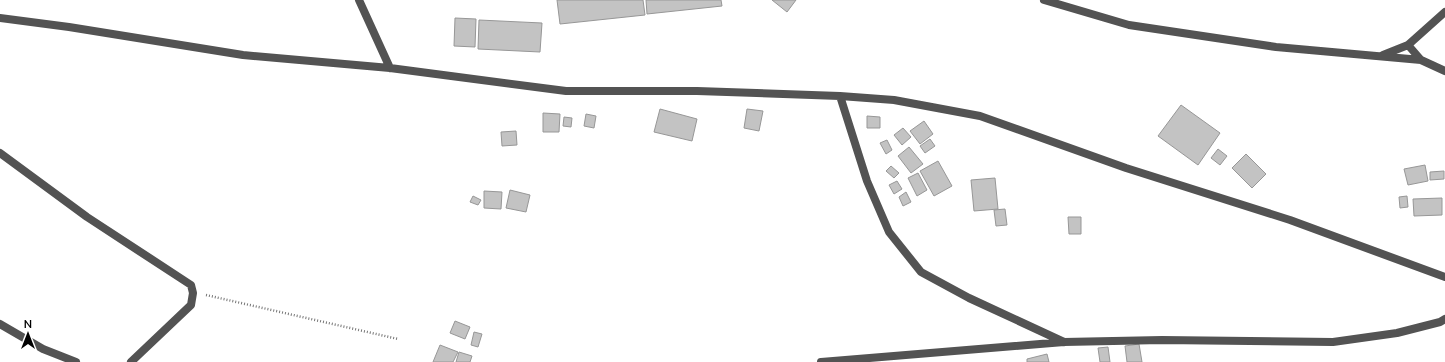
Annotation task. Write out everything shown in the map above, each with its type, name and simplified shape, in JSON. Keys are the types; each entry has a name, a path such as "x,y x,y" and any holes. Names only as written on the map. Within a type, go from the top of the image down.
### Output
{"street":[{"path":"359,0 390,68"},
{"path":"1044,0 1129,25 1276,47 1422,60 1445,71"},
{"path":"1381,56 1408,45 1445,12"},
{"path":"0,18 69,27 243,55 390,68 566,91 697,91 840,96 894,100 980,116 1126,168 1290,220 1445,277"},
{"path":"1408,45 1422,60"},
{"path":"840,96 867,181 889,232 921,272 969,298 1064,342"},
{"path":"0,153 88,217 191,285 193,293 191,305 131,362"},
{"path":"821,362 1064,342 1162,340 1333,342 1398,333 1440,322 1445,319"},
{"path":"0,324 43,350 76,362"}],"path":[{"path":"193,293 398,339"}],"building":[{"path":"557,0 643,0 645,15 560,24"},
{"path":"646,0 721,0 722,6 647,14"},
{"path":"772,0 796,0 787,12"},
{"path":"455,18 476,19 475,47 454,46"},
{"path":"479,20 542,23 540,52 478,49"},
{"path":"1181,105 1220,133 1198,165 1158,136"},
{"path":"660,109 697,119 692,141 654,132"},
{"path":"747,109 763,111 759,131 744,128"},
{"path":"543,113 560,114 559,132 543,132"},
{"path":"586,114 596,116 594,128 584,126"},
{"path":"867,116 880,117 880,128 867,128"},
{"path":"564,117 572,118 571,127 563,126"},
{"path":"924,121 933,134 920,144 910,131"},
{"path":"903,128 911,137 902,145 894,135"},
{"path":"516,131 517,145 502,146 501,132"},
{"path":"930,139 935,146 925,153 920,146"},
{"path":"887,140 892,150 886,154 880,143"},
{"path":"909,147 923,164 911,173 898,156"},
{"path":"1218,149 1227,156 1220,165 1211,158"},
{"path":"1246,154 1266,174 1252,188 1232,168"},
{"path":"938,161 952,186 934,196 920,171"},
{"path":"1425,165 1428,181 1408,185 1404,169"},
{"path":"891,166 899,173 894,178 886,171"},
{"path":"1444,171 1444,179 1430,180 1430,172"},
{"path":"918,173 927,190 917,196 908,178"},
{"path":"995,178 998,209 974,211 971,180"},
{"path":"897,181 902,189 894,194 889,185"},
{"path":"510,190 530,195 526,212 506,208"},
{"path":"484,191 502,192 501,209 484,208"},
{"path":"906,192 911,202 903,206 899,197"},
{"path":"473,196 481,200 478,205 470,202"},
{"path":"1407,196 1408,207 1400,208 1399,197"},
{"path":"1442,198 1442,215 1414,216 1413,199"},
{"path":"1005,209 1007,225 996,226 994,210"},
{"path":"1068,217 1081,217 1081,234 1069,234"},
{"path":"455,321 470,327 465,339 450,333"},
{"path":"474,332 482,334 478,347 471,345"},
{"path":"1139,344 1142,362 1127,362 1125,346"},
{"path":"440,345 458,352 453,362 433,362"},
{"path":"1108,347 1110,362 1100,362 1098,348"},
{"path":"459,352 472,356 470,362 456,362"},
{"path":"1047,354 1049,362 1027,362 1027,359"}]}
